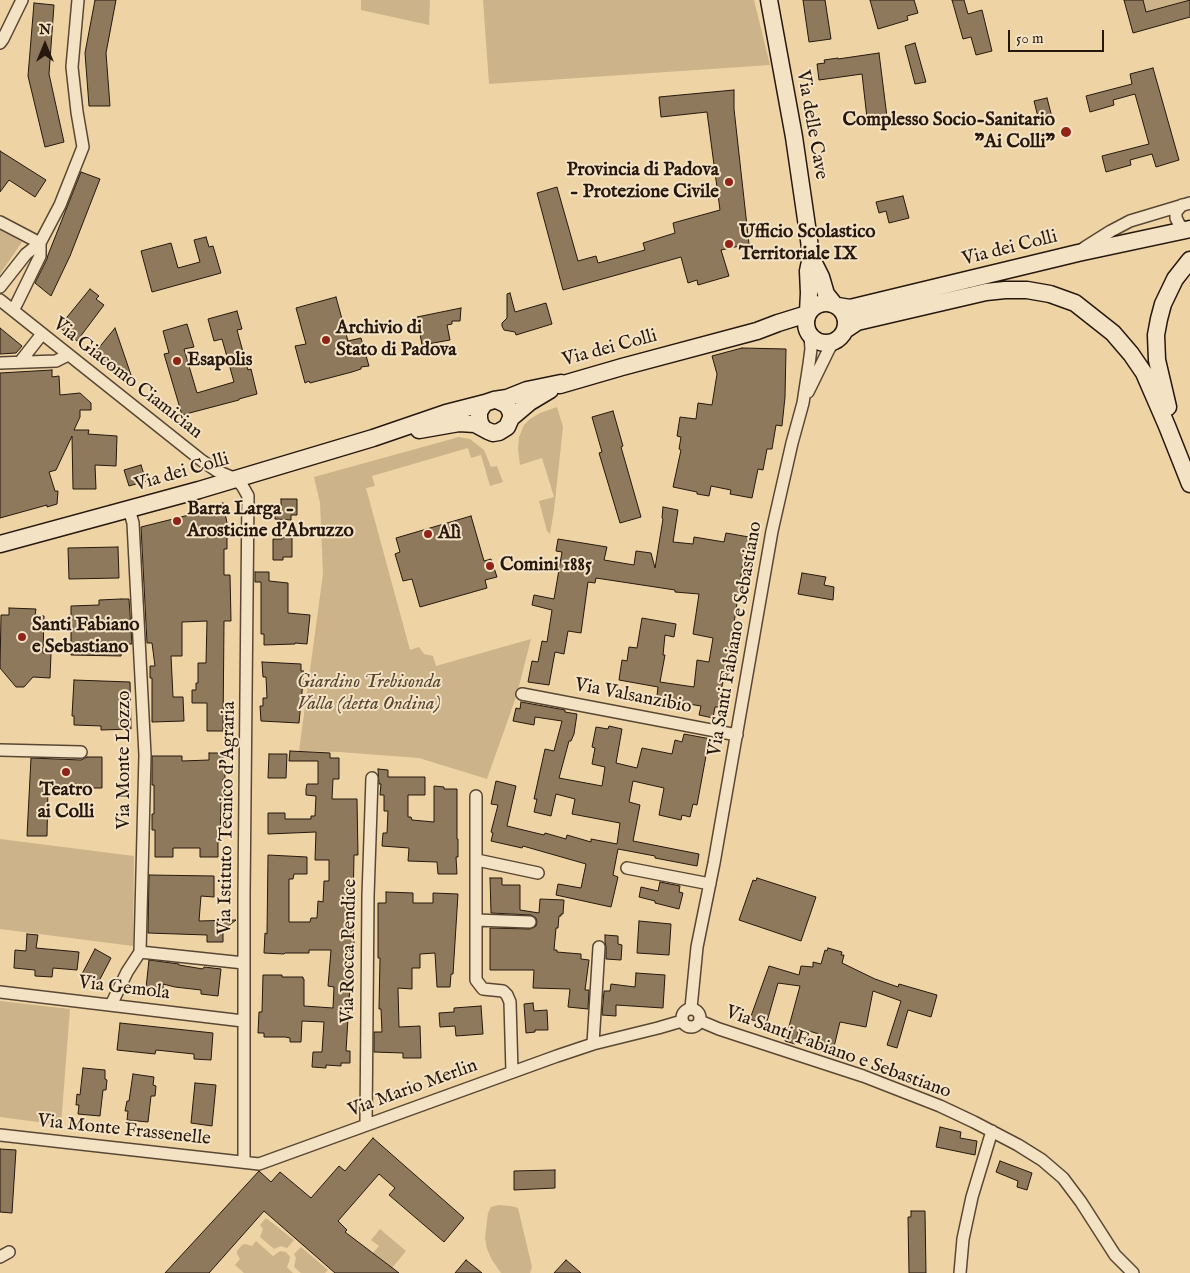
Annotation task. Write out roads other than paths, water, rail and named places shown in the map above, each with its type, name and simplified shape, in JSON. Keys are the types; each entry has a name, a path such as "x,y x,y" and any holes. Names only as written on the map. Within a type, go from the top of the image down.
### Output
{"main road":[{"name":"Via delle Cave","path":"769,0 794,137 811,257 808,271 808,313"},
{"path":"1078,252 1189,229"},
{"name":"Via dei Colli","path":"0,544 130,509 374,438 446,412 506,398 527,390 560,383 560,385 757,331 808,313 815,305 824,302 850,308 1078,252"},
{"name":"Via delle Cave","path":"811,257 818,270 826,294 836,305"},
{"path":"1180,458 1157,360 1156,335 1158,319 1163,304 1175,279 1190,260"},
{"path":"839,336 857,322 986,292 1028,290 1050,294 1075,303 1112,333 1131,354 1144,373 1190,484"},
{"path":"836,305 843,311 846,323 839,336"},
{"path":"808,313 805,319 805,326 809,335"},
{"name":"Via dei Colli","path":"757,331 781,330 809,335 818,342 826,343 839,336"},
{"name":"Via dei Colli","path":"374,438 459,423 475,424 488,431 499,432 507,427 511,418 530,402 560,383"},
{"path":"483,428 480,423 479,412 482,407 490,402 503,402 507,405 511,418"}],"street":[{"path":"0,43 22,0"},
{"path":"13,310 40,256 40,244 60,205 84,147 77,112 72,67 78,0"},
{"name":"Via dei Colli","path":"1186,204 1176,212 1176,218 1180,226 1189,229"},
{"name":"Via dei Colli","path":"1078,252 1130,221 1186,204"},
{"path":"0,222 40,244"},
{"path":"0,287 26,254 40,244"},
{"name":"Via Giacomo Ciamician","path":"0,300 201,460 217,471 236,478"},
{"path":"20,362 42,334"},
{"name":"Via Santi Fabiano e Sebastiano","path":"691,1008 697,947 737,735 772,531 803,403 811,349 809,335"},
{"name":"Via Santi Fabiano e Sebastiano","path":"803,403 839,336"},
{"path":"0,363 56,361 68,354"},
{"name":"Via Istituto Tecnico d'Agraria","path":"236,478 248,496 249,508 244,963 244,1162"},
{"name":"Via Monte Lozzo","path":"130,509 133,523 145,755 140,952"},
{"name":"Via Valsanzibio","path":"522,694 737,735"},
{"path":"0,750 81,752"},
{"name":"Via Rocca Pendice","path":"366,1125 368,896 372,778"},
{"path":"476,796 476,980 483,988 503,991 510,1002 512,1072"},
{"path":"476,860 538,873"},
{"path":"627,868 710,884"},
{"path":"476,920 530,922"},
{"path":"593,1044 599,947"},
{"path":"111,1005 127,972 140,952 244,963"},
{"name":"Via Gemola","path":"0,992 244,1021"},
{"name":"Via Santi Fabiano e Sebastiano","path":"691,1008 698,1011 700,1021 697,1025 689,1027 685,1025 682,1018 685,1010 691,1008"},
{"name":"Via Mario Merlin","path":"244,1162 259,1164 593,1044 682,1021"},
{"name":"Via Santi Fabiano e Sebastiano","path":"700,1021 863,1076 940,1106 1018,1145 1042,1160 1063,1178 1115,1255 1133,1273"},
{"path":"960,1273 963,1239 972,1197 992,1131"},
{"name":"Via Monte Frassenelle","path":"0,1135 244,1162"}],"place":[{"name":"Complesso Socio-Sanitario \"Ai Colli\"","path":"1066,132"},
{"name":"Provincia di Padova - Protezione Civile","path":"729,182"},
{"name":"Ufficio Scolastico Territoriale IX","path":"729,244"},
{"name":"Archivio di Stato di Padova","path":"326,340"},
{"name":"Esapolis","path":"177,361"},
{"name":"Barra Larga - Arosticine d'Abruzzo","path":"177,521"},
{"name":"Alì","path":"428,534"},
{"name":"Comini 1885","path":"490,566"},
{"name":"Santi Fabiano e Sebastiano","path":"22,637"},
{"name":"Teatro ai Colli","path":"66,772"}],"park label":[{"name":"Giardino Trebisonda Valla (detta Ondina)","path":"369,694"}]}
